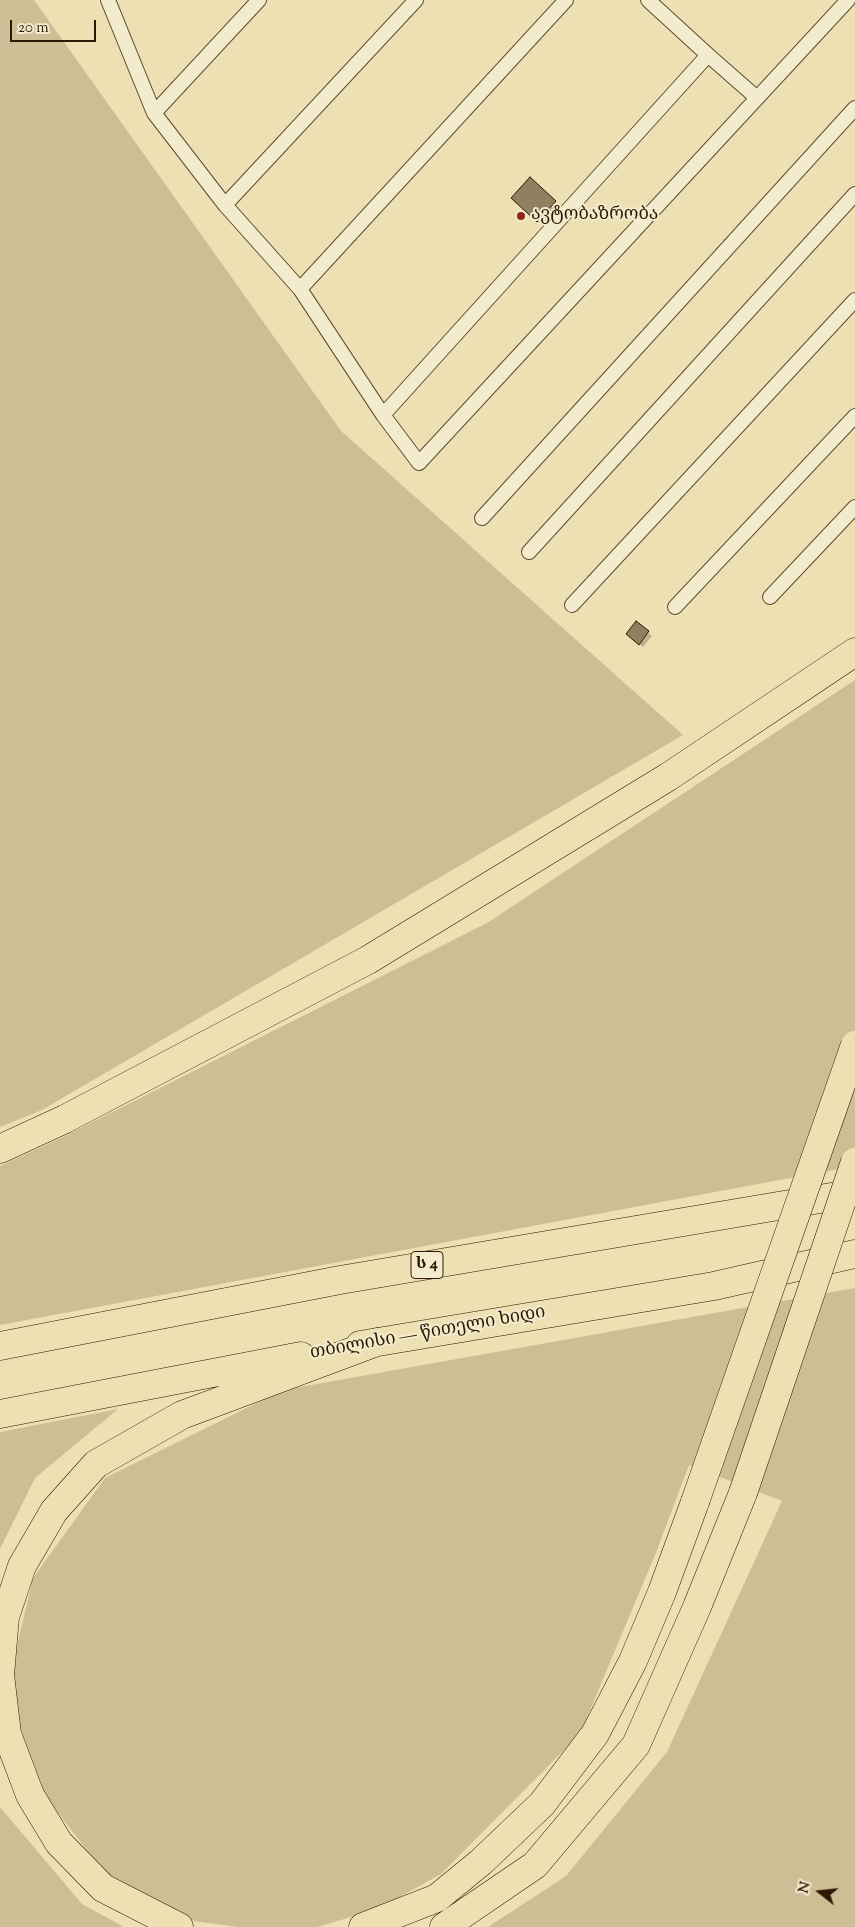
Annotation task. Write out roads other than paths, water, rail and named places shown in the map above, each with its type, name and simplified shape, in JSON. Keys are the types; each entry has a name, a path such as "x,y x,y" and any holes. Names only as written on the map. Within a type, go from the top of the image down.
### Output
{"highway":[{"path":"0,1149 65,1120 368,960 668,777 855,652"},
{"path":"363,1927 437,1898 481,1862 542,1804 595,1734 624,1677 662,1592 855,1045"},
{"path":"444,1927 535,1865 636,1745 698,1607 743,1493 855,1162"},
{"name":"ს 4","path":"0,1346 340,1280 855,1193"},
{"name":"თბილისი — წითელი ხიდი","path":"0,1414 377,1342 714,1286 855,1254"},
{"path":"179,1927 103,1888 59,1843 30,1795 7,1734 0,1675 5,1617 22,1566 54,1511 96,1464 182,1415 377,1342"}],"lane":[{"path":"108,0 154,113 225,204 300,289 383,415 419,463 757,98 840,3"},
{"path":"154,113 259,0"},
{"path":"225,204 416,0"},
{"path":"300,289 566,0"},
{"path":"648,0 664,5 708,55 757,98"},
{"path":"383,415 708,55"},
{"path":"482,518 855,108"},
{"path":"529,552 855,194"},
{"path":"572,606 855,300"},
{"path":"675,607 855,416"},
{"path":"770,597 855,507"}],"place":[{"name":"ავტობაზრობა","path":"521,216"}]}
